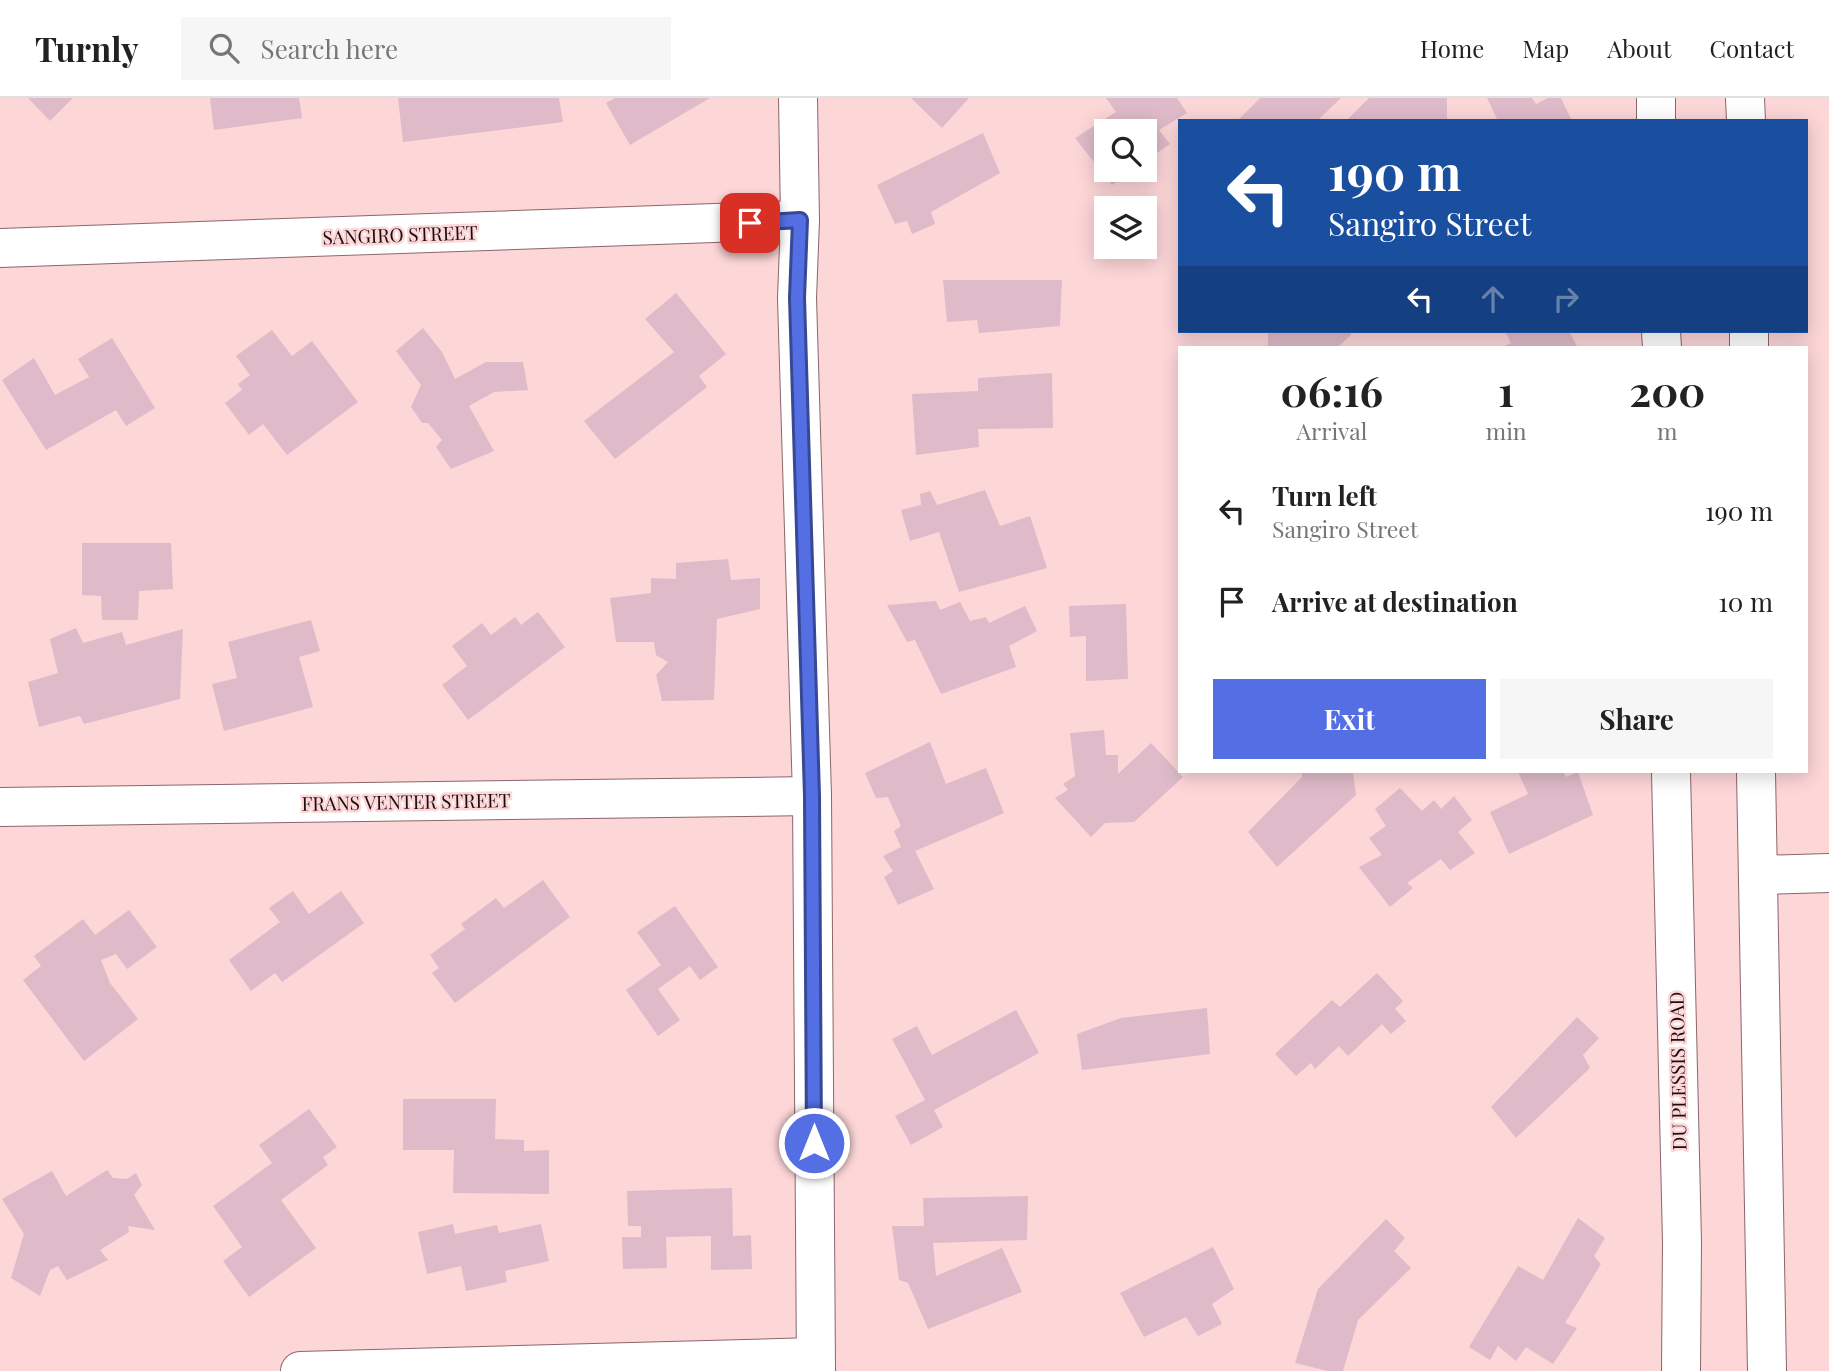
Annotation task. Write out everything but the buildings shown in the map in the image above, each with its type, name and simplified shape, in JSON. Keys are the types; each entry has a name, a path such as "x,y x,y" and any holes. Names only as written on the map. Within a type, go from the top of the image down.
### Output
{"street":[{"path":"300,1371 816,1364 812,796 797,298 800,220 798,98"},
{"path":"1656,98 1656,119"},
{"path":"1745,98 1745,119"},
{"name":"SANGIRO STREET","path":"0,247 800,220"},
{"name":"DU PLESSIS ROAD","path":"1671,773 1682,1242 1681,1371"},
{"path":"1756,773 1768,1371"},
{"name":"FRANS VENTER STREET","path":"0,807 812,796"},
{"path":"1758,875 1829,873"}],"route":[{"path":"750,223 800,220 797,298 812,796 814,1143"}]}
